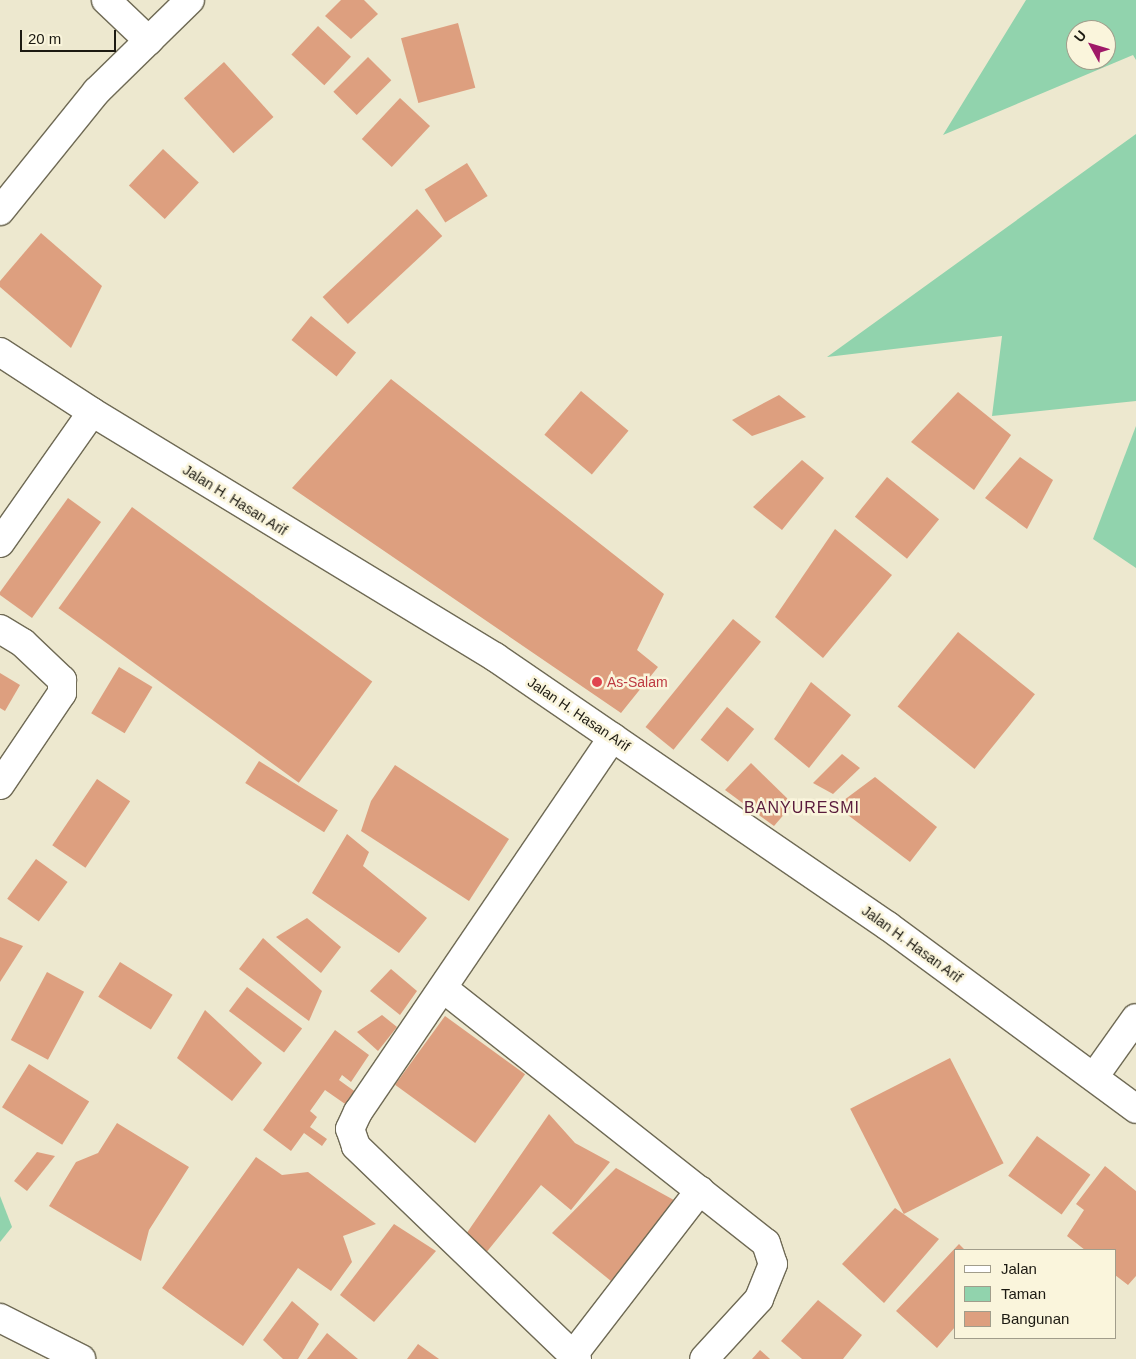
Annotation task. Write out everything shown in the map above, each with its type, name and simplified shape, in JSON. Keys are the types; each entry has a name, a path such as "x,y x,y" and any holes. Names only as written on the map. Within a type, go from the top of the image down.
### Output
{"street":[{"path":"106,0 149,40"},
{"path":"0,211 97,91 190,0"},
{"name":"Jalan H. Hasan Arif","path":"0,352 92,412 495,657 888,926 1136,1109"},
{"path":"0,543 92,412"},
{"path":"0,629 23,643 62,680 62,693 0,785"},
{"path":"613,737 444,989 358,1112 350,1129 350,1135 356,1146 575,1357 700,1190"},
{"path":"444,989 766,1243 774,1264 759,1299 704,1359"},
{"path":"1094,1077 1136,1018"},
{"path":"0,1318 81,1359"}],"green space":[{"path":"1026,0 1136,0 1136,60 1133,55 1116,62 1116,20 1066,20 1066,70 1097,70 943,135"},
{"path":"1136,134 1136,401 992,416 1002,336 827,357"},
{"path":"1136,426 1136,568 1093,539"},
{"path":"0,1196 12,1227 0,1242"}],"building":[{"path":"341,0 364,0 378,14 351,39 325,16"},
{"path":"458,23 475,88 418,103 401,38"},
{"path":"318,26 351,57 324,85 291,55"},
{"path":"368,57 391,80 357,115 333,92"},
{"path":"224,62 274,117 233,153 184,98"},
{"path":"400,98 430,126 392,167 362,139"},
{"path":"163,149 199,182 165,219 129,186"},
{"path":"467,163 488,196 445,223 425,189"},
{"path":"417,209 442,236 348,324 323,297"},
{"path":"41,233 102,286 71,348 0,287 0,281"},
{"path":"311,316 356,353 337,377 291,340"},
{"path":"391,379 664,594 637,650 658,667 621,713 292,488"},
{"path":"581,391 628,431 592,475 544,435"},
{"path":"958,392 1011,435 974,490 911,442"},
{"path":"779,395 806,417 752,436 732,420"},
{"path":"1020,457 1053,480 1027,529 985,498"},
{"path":"802,460 824,478 782,530 753,507"},
{"path":"887,477 939,519 907,559 855,517"},
{"path":"68,498 101,522 32,618 0,595 0,592"},
{"path":"132,507 372,682 299,783 59,608"},
{"path":"835,529 892,575 823,658 775,617"},
{"path":"733,619 761,642 674,750 646,727"},
{"path":"958,632 1035,694 975,769 898,707"},
{"path":"119,667 152,687 125,733 91,713"},
{"path":"0,673 20,685 5,711 0,708"},
{"path":"811,682 851,715 809,768 774,739"},
{"path":"727,707 754,729 728,762 701,740"},
{"path":"842,754 860,768 833,794 813,783"},
{"path":"259,761 338,810 324,832 245,783"},
{"path":"751,763 793,804 774,826 725,790"},
{"path":"395,765 509,839 469,901 361,831 371,801"},
{"path":"875,777 937,827 910,862 836,806"},
{"path":"97,779 130,801 85,868 52,845"},
{"path":"347,834 369,852 363,866 427,918 399,953 312,893"},
{"path":"36,859 68,882 39,922 7,899"},
{"path":"307,918 341,947 321,973 276,937"},
{"path":"0,937 23,946 0,982"},
{"path":"263,938 322,991 309,1021 239,969"},
{"path":"120,962 173,995 151,1030 98,997"},
{"path":"391,969 417,991 400,1015 370,991"},
{"path":"47,972 84,992 48,1060 11,1040"},
{"path":"247,987 302,1029 284,1052 229,1011"},
{"path":"205,1010 262,1063 232,1101 177,1058"},
{"path":"382,1015 397,1027 378,1051 357,1032"},
{"path":"445,1016 525,1074 475,1143 395,1085"},
{"path":"335,1030 369,1055 351,1082 342,1075 339,1080 357,1093 348,1106 325,1090 310,1111 317,1117 310,1127 327,1139 322,1146 304,1133 291,1151 263,1130"},
{"path":"950,1058 1004,1163 904,1214 850,1109"},
{"path":"29,1064 89,1102 62,1145 2,1107"},
{"path":"549,1114 575,1143 610,1162 571,1210 541,1185 485,1254 464,1237"},
{"path":"117,1123 189,1167 149,1230 141,1261 49,1206 76,1162 98,1153"},
{"path":"1037,1136 1090,1175 1062,1214 1008,1176"},
{"path":"37,1152 55,1156 27,1191 14,1181"},
{"path":"256,1157 282,1175 308,1172 376,1224 343,1236 352,1262 331,1291 298,1268 243,1346 162,1288"},
{"path":"1105,1166 1136,1191 1136,1276 1128,1285 1116,1276 1116,1249 1084,1249 1067,1236 1084,1210 1076,1204"},
{"path":"616,1168 681,1204 622,1290 552,1233"},
{"path":"895,1208 939,1239 884,1303 842,1264"},
{"path":"394,1224 436,1251 374,1322 340,1295"},
{"path":"959,1244 964,1249 954,1249"},
{"path":"954,1249 954,1328 937,1348 896,1311"},
{"path":"818,1300 862,1335 843,1359 802,1359 781,1341"},
{"path":"292,1301 319,1324 298,1359 283,1359 263,1340"},
{"path":"327,1333 358,1359 307,1359"},
{"path":"418,1344 439,1359 407,1359"},
{"path":"760,1350 770,1359 752,1359"}],"place":[{"name":"As-Salam","path":"597,682"}],"district":[{"name":"BANYURESMI","path":"802,808"}]}
